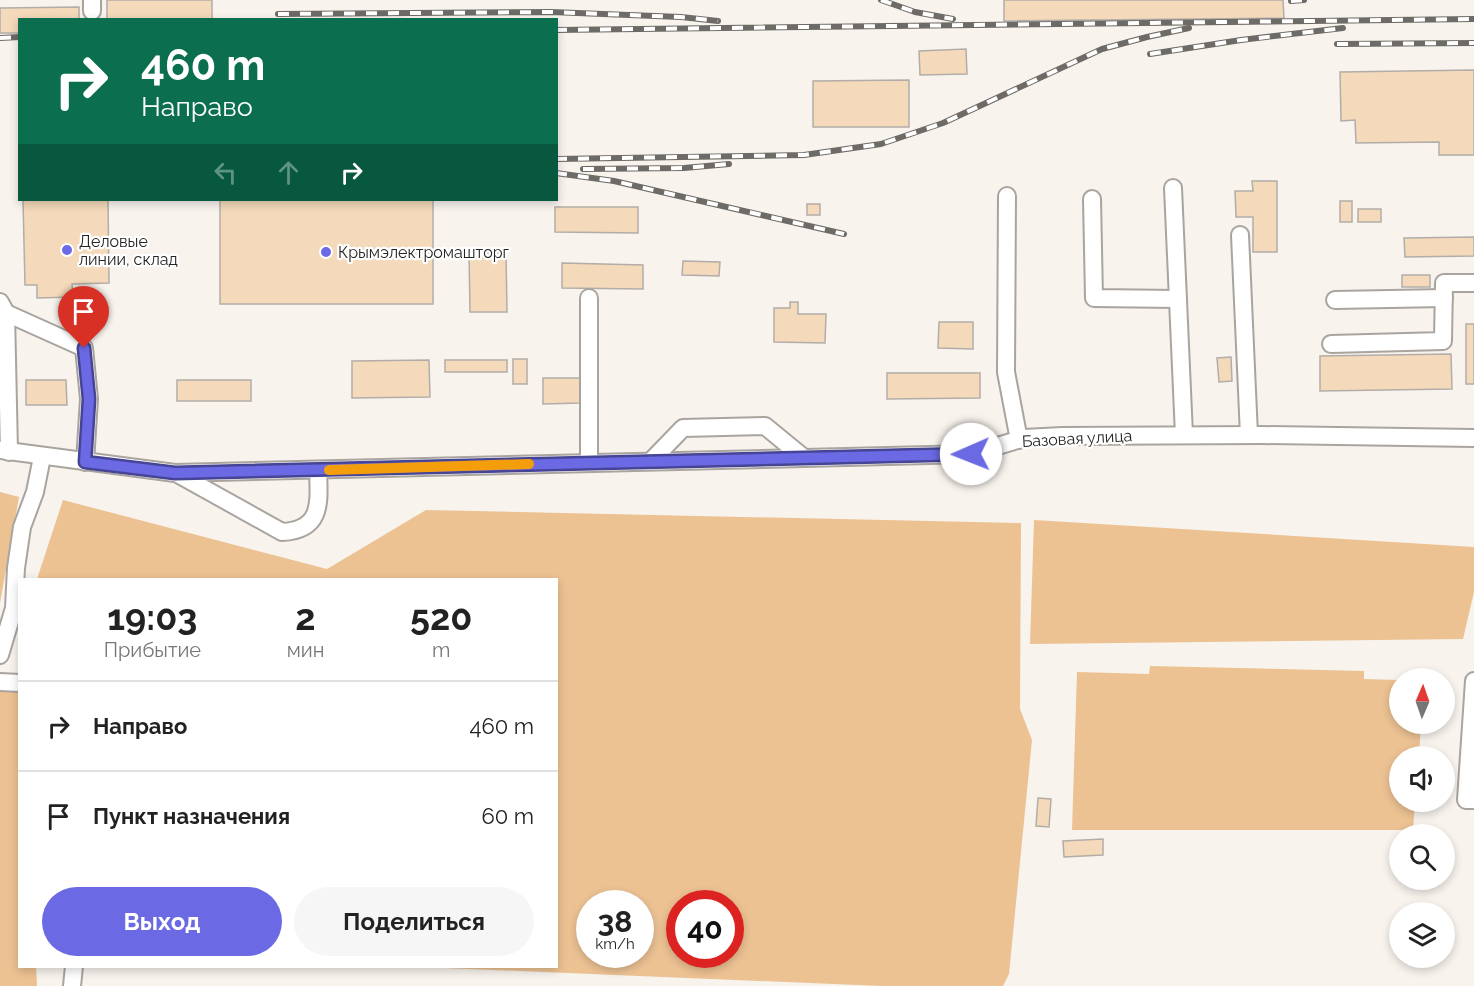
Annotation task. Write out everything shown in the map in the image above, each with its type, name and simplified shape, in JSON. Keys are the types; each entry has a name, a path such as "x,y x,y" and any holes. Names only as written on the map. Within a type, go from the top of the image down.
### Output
{"street":[{"path":"1173,188 1184,435"},
{"path":"1007,196 1006,372 1019,440"},
{"path":"1092,199 1094,298 1178,299"},
{"path":"1240,235 1249,435"},
{"path":"1331,344 1443,342 1444,283 1474,283"},
{"path":"589,298 589,463"},
{"path":"1335,300 1444,298"},
{"path":"4,451 3,308 84,348 89,399 85,462"},
{"path":"651,461 683,428 765,426 804,458"},
{"name":"Базовая улица","path":"4,451 175,473 971,454 1019,440 1062,436 1249,435 1474,438"},
{"path":"0,655 14,608 16,568 22,527 35,492 42,457"},
{"path":"175,473 282,532 296,531 311,523 319,502 318,470"},
{"path":"1474,681 1466,800 1474,800"},
{"path":"0,682 18,683"},
{"path":"72,986 74,968"}],"shaded area":[{"path":"0,492 19,497 0,603"},
{"path":"63,500 327,569 426,510 1021,523 1020,709 1032,740 1009,974 1003,986 881,986 444,968 558,968 558,578 37,578"},
{"path":"1034,520 1474,547 1474,592 1463,639 1030,644"},
{"path":"1150,666 1364,671 1364,679 1389,680 1389,734 1420,734 1420,746 1389,746 1389,812 1414,812 1413,824 1389,824 1389,830 1072,830 1077,672 1149,674"},
{"path":"0,687 18,688 18,968 36,968 37,986 0,986"}],"building":[{"path":"107,0 212,0 212,18 107,18"},
{"path":"1004,0 1283,0 1284,18 1004,21"},
{"path":"79,7 79,18 18,18 18,33 0,33 0,8"},
{"path":"966,49 967,74 920,75 919,51"},
{"path":"1474,70 1474,155 1439,155 1439,142 1356,143 1355,120 1341,121 1340,72"},
{"path":"909,80 909,127 813,127 813,81"},
{"path":"1252,181 1277,181 1277,252 1253,252 1253,217 1236,217 1235,191 1253,191"},
{"name":"Деловые линии, склад","path":"23,201 108,201 109,283 72,284 73,297 37,298 37,285 25,285"},
{"name":"Крымэлектромашторг","path":"220,201 433,201 433,304 220,304"},
{"path":"1340,201 1352,201 1352,222 1340,222"},
{"path":"807,204 820,204 820,215 807,215"},
{"path":"555,207 638,207 638,233 555,232"},
{"path":"1358,209 1381,209 1381,222 1358,222"},
{"path":"1474,237 1474,256 1405,257 1404,238"},
{"path":"469,253 506,253 507,312 470,312"},
{"path":"683,261 720,262 719,276 682,275"},
{"path":"562,263 643,265 643,289 562,288"},
{"path":"1402,275 1430,275 1430,287 1402,287"},
{"path":"790,302 798,302 798,314 826,314 825,343 774,342 774,308 790,308"},
{"path":"939,322 973,322 973,349 938,348"},
{"path":"1466,324 1474,324 1474,384 1466,384"},
{"path":"1451,354 1452,389 1320,391 1320,356"},
{"path":"1231,357 1232,381 1219,382 1217,358"},
{"path":"513,359 527,359 527,384 513,384"},
{"path":"429,360 430,397 352,398 352,361"},
{"path":"445,360 507,360 507,372 445,372"},
{"path":"887,373 980,373 980,398 887,399"},
{"path":"543,378 581,378 581,403 543,404"},
{"path":"26,380 66,380 67,405 26,405"},
{"path":"177,380 251,380 251,401 177,401"},
{"path":"1038,798 1051,799 1049,827 1036,826"},
{"path":"1103,839 1103,855 1064,857 1063,841"}],"railway":[{"path":"881,0 915,12 953,19"},
{"path":"1291,1 1304,0"},
{"path":"278,14 551,12 681,17 718,21"},
{"path":"558,30 1474,19"},
{"path":"558,159 804,155 881,144 943,123 1102,49 1189,28"},
{"path":"1150,54 1343,28"},
{"path":"0,38 18,37"},
{"path":"1337,44 1474,43"},
{"path":"583,169 684,168 729,164"},
{"path":"558,173 614,181 844,234"}],"slow traffic":[{"path":"329,470 529,464"}],"place":[{"name":"Деловые линии, склад","path":"67,250"},
{"name":"Крымэлектромашторг","path":"326,252"}],"route":[{"path":"84,348 89,399 85,462 175,473 971,454"}]}
